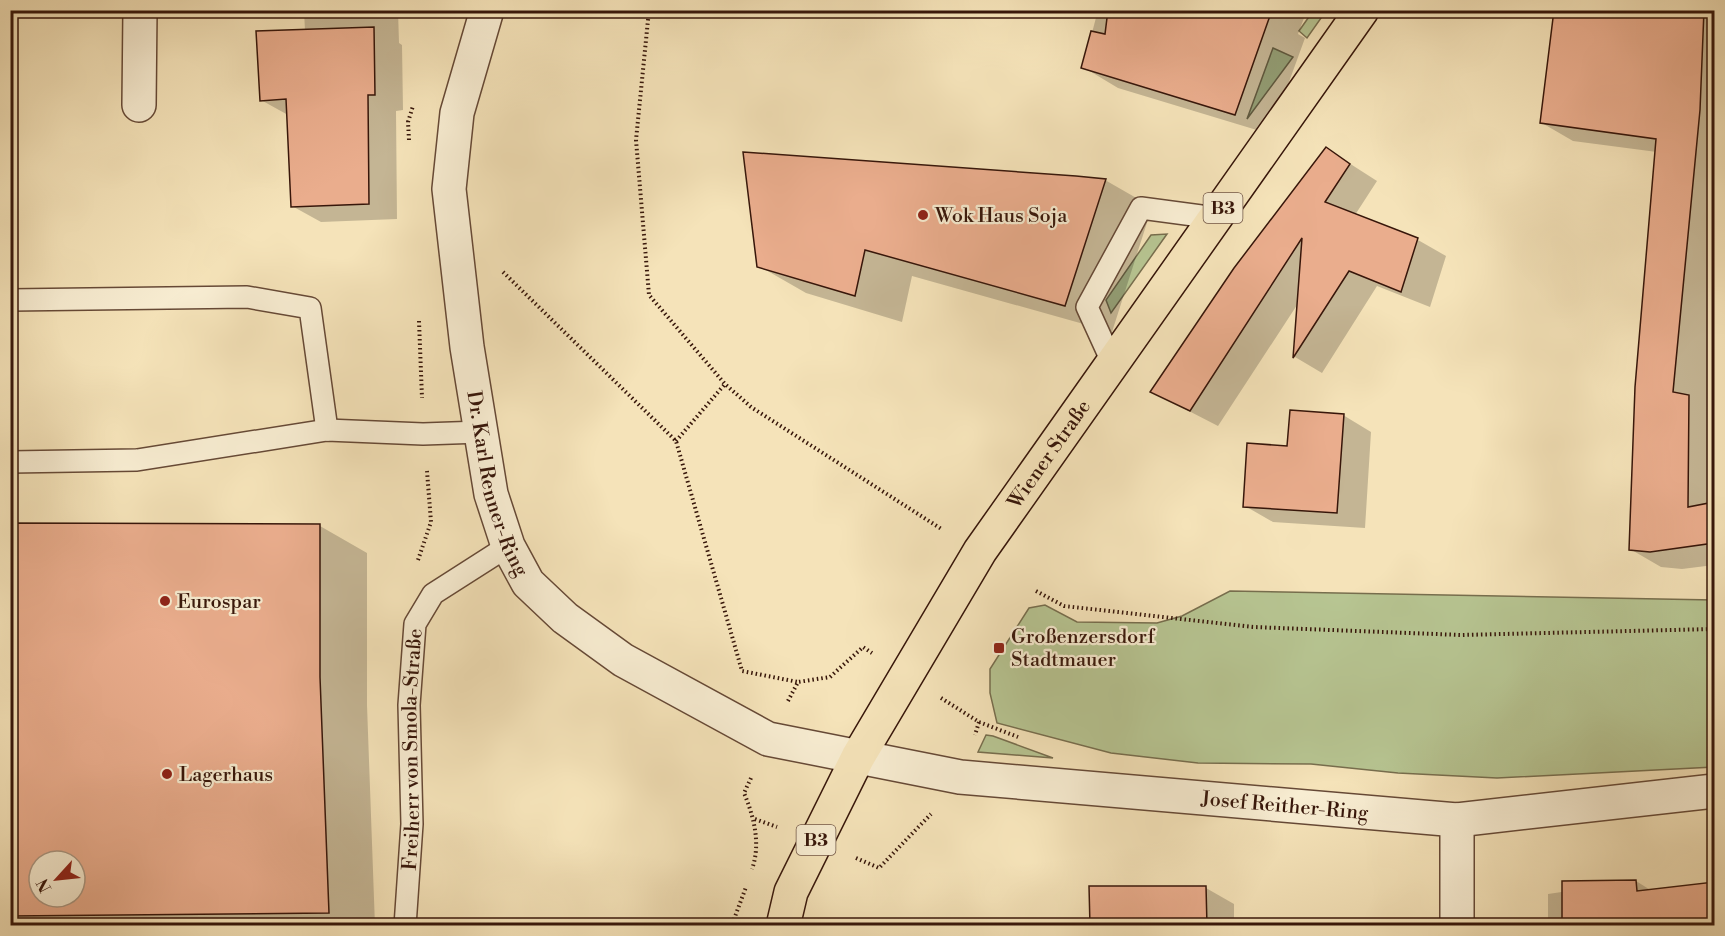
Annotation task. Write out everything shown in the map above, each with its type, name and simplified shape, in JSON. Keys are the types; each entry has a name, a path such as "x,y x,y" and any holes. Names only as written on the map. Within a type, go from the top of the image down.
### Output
{"main road":[{"name":"Wiener Straße","path":"783,926 791,892 858,757 980,551 1362,10"}],"street":[{"path":"139,105 140,10"},
{"name":"Dr. Karl Renner-Ring","path":"487,10 457,112 448,189 466,347 480,432 491,494 508,546 528,583 565,618 623,660 768,739 858,757"},
{"name":"Josef Reither-Ring","path":"858,757 960,777 1457,820 1714,791"},
{"path":"1457,820 1457,926"}],"lane":[{"path":"1113,364 1087,307 1142,208 1216,218"},
{"path":"10,300 247,297 310,308 327,430"},
{"path":"10,462 137,460 327,430 423,434 480,432"},
{"name":"Freiherr von Smola-Straße","path":"405,926 412,824 409,705 415,624 433,594 508,546"}],"path":[{"path":"649,10 636,140 649,295 725,384 751,406 946,533"},
{"path":"501,271 676,441 742,671 798,682 830,677 863,647 872,652"},
{"path":"676,441 725,384"},
{"path":"1036,591 1064,606 1253,627 1461,635 1714,629"},
{"path":"792,694 798,682"},
{"path":"955,707 980,722 973,741"},
{"path":"728,926 733,922 756,860 755,819 744,793 746,788"},
{"path":"853,857 879,868 919,829 938,806"},
{"path":"755,819 769,824"}],"green space":[{"path":"1313,11 1326,11 1307,38 1299,31"},
{"path":"1273,48 1293,57 1247,119"},
{"path":"1167,234 1111,313 1106,300 1151,235"},
{"path":"1230,591 1714,600 1714,767 1497,778 1398,773 1311,764 1198,763 1111,753 997,723 990,693 990,669 1029,608 1045,605 1077,622 1157,623 1182,616"},
{"path":"986,735 993,736 1053,758 978,752"}],"building":[{"path":"1108,10 1272,10 1235,115 1081,68 1091,31 1105,34"},
{"path":"1554,10 1704,10 1700,110 1673,392 1689,395 1688,507 1714,502 1714,543 1650,552 1629,550 1635,387 1656,139 1540,123"},
{"path":"374,27 375,95 368,95 369,204 291,207 286,99 260,101 256,31"},
{"path":"1326,147 1350,164 1325,202 1418,238 1401,292 1349,271 1293,358 1302,238 1190,411 1150,392 1234,268"},
{"name":"Wok Haus Soja","path":"743,152 1106,179 1065,306 865,250 855,296 757,267"},
{"path":"1290,410 1344,414 1337,513 1243,507 1247,443 1287,446"},
{"path":"10,523 320,524 320,677 329,913 10,916"},
{"path":"1636,880 1637,891 1714,882 1714,926 1562,926 1562,881"},
{"path":"1089,886 1206,886 1207,926 1090,926"}],"place":[{"name":"Wok Haus Soja","path":"923,215"},
{"name":"Eurospar","path":"165,601"},
{"name":"Großenzersdorf Stadtmauer","path":"999,648"},
{"name":"Lagerhaus","path":"167,774"}]}
